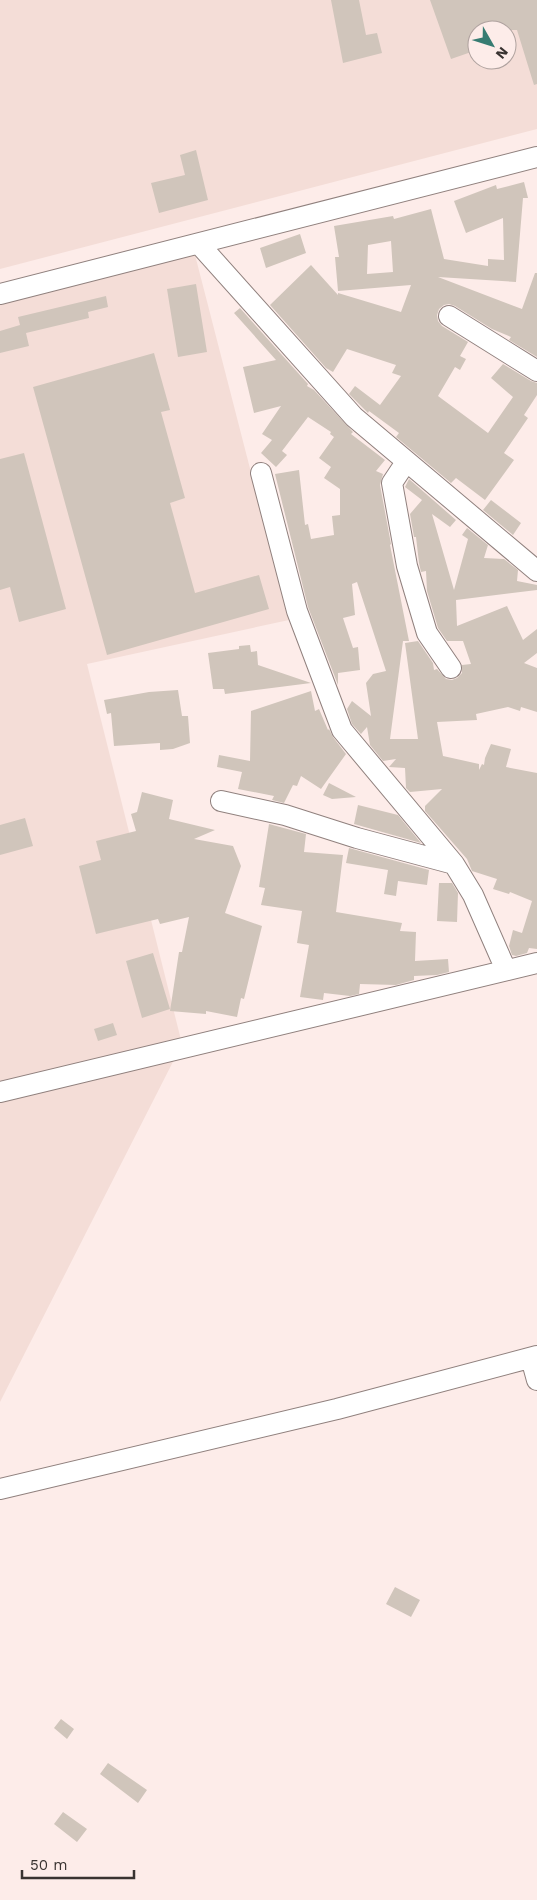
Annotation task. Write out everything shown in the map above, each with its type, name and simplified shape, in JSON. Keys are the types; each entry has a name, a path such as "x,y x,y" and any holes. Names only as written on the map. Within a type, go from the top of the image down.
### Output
{"street":[{"path":"0,294 537,157"},
{"path":"199,244 354,417 537,571"},
{"path":"448,316 537,372"},
{"path":"406,462 392,483 407,566 427,633 451,668"},
{"path":"261,473 298,611 342,730 454,864 473,895 506,970"},
{"path":"221,801 286,816 357,838 454,864"},
{"path":"0,1092 537,963"},
{"path":"0,1489 337,1409 534,1357 537,1380"}],"shaded area":[{"path":"0,0 537,0 537,129 0,269"},
{"path":"194,251 289,620 87,664 182,1044 0,1402 0,305"}],"building":[{"path":"331,0 359,0 366,35 377,33 382,53 343,63"},
{"path":"430,0 537,0 537,84 534,85 517,30 517,20 467,20 467,53 451,59"},
{"path":"196,150 208,200 159,213 151,183 185,175 180,155"},
{"path":"524,182 528,198 523,198 516,282 438,277 522,309 535,273 537,273 537,357 509,340 511,337 492,329 455,306 444,305 439,309 437,315 438,321 442,326 468,342 460,356 466,359 460,370 455,367 438,396 488,433 513,397 491,378 503,364 537,383 537,395 524,415 528,418 504,453 514,460 485,500 456,478 451,483 396,437 399,433 369,411 368,413 349,394 355,386 380,405 401,376 392,373 396,365 347,349 333,372 326,368 270,305 311,265 338,295 338,293 401,312 411,285 338,291 335,257 339,257 334,226 393,216 394,219 431,209 444,259 488,266 488,259 504,260 503,218 466,233 454,201 496,185 497,189","holes":["391,241 393,272 367,274 368,245"]},
{"path":"300,234 306,253 266,268 260,248"},
{"path":"196,284 207,352 178,357 167,289"},
{"path":"106,296 108,307 88,312 89,318 26,333 29,346 0,353 0,331 20,325 18,317"},
{"path":"240,308 308,384 307,386 314,390 353,432 351,434 385,460 376,471 383,474 380,485 409,641 403,641 390,739 418,739 405,643 418,641 433,663 434,670 437,669 446,679 452,680 457,678 462,673 462,665 471,664 463,641 447,641 438,628 427,591 426,571 421,572 416,537 414,537 410,514 422,500 405,487 409,479 456,520 450,527 432,514 454,590 468,539 462,535 467,528 488,545 484,558 504,559 518,570 517,581 537,585 537,590 456,600 457,626 507,606 523,640 537,629 537,653 524,663 537,668 537,712 521,707 520,711 508,707 476,714 477,720 437,722 443,756 479,764 479,770 482,764 484,765 491,744 511,749 506,767 537,773 537,949 529,948 527,953 516,956 512,955 509,946 513,930 522,933 532,901 510,892 509,894 493,889 497,879 472,871 467,859 425,811 425,806 442,789 410,792 406,788 405,768 389,767 396,759 383,761 370,745 367,727 361,734 352,724 347,709 352,701 371,716 366,683 373,674 386,671 357,582 352,584 355,615 343,618 353,648 358,647 360,670 338,673 338,685 308,607 275,474 299,470 305,525 308,524 311,539 334,535 332,516 340,515 340,489 324,478 331,467 319,458 334,437 330,434 331,432 308,417 282,451 287,455 276,467 261,453 272,440 262,434 281,406 254,413 243,367 276,360 234,313"},
{"path":"154,353 170,410 161,412 185,498 170,503 195,593 259,575 269,609 107,655 33,387"},
{"path":"24,453 66,609 19,622 10,587 0,590 0,459"},
{"path":"491,500 521,523 513,535 483,510"},
{"path":"250,645 251,652 257,651 258,665 311,683 225,694 224,689 213,689 208,653 239,649 239,646"},
{"path":"178,690 182,716 188,716 190,743 173,749 160,750 160,743 114,746 111,713 107,714 104,700 149,692"},
{"path":"311,691 315,711 319,709 328,730 346,754 321,789 301,776 297,786 293,785 284,803 272,800 274,796 238,789 242,772 217,767 219,755 250,761 251,711"},
{"path":"329,783 356,797 332,799 323,795"},
{"path":"142,792 173,800 169,819 215,830 194,839 233,846 241,866 225,913 262,926 244,999 241,998 237,1017 206,1011 206,1014 170,1011 179,952 182,952 189,917 160,924 158,919 96,934 79,866 101,860 96,841 136,831 131,814 137,812"},
{"path":"358,805 398,815 421,843 354,824"},
{"path":"25,818 33,846 0,855 0,825"},
{"path":"269,824 306,834 304,852 343,855 336,912 402,923 400,931 416,932 415,961 448,959 449,972 437,975 414,976 414,980 396,985 360,984 359,994 350,996 324,993 323,1000 300,997 309,945 297,943 302,911 261,905 265,888 259,887"},
{"path":"349,848 429,870 427,885 398,881 396,896 384,894 388,870 346,863"},
{"path":"439,883 452,883 458,893 457,922 437,921"},
{"path":"153,953 170,1009 142,1018 126,961"},
{"path":"113,1023 117,1035 98,1041 94,1029"},
{"path":"395,1587 420,1600 411,1617 386,1604"},
{"path":"61,1719 74,1729 67,1739 54,1728"},
{"path":"108,1763 147,1790 138,1803 100,1774"},
{"path":"63,1812 87,1829 77,1842 54,1824"}]}
